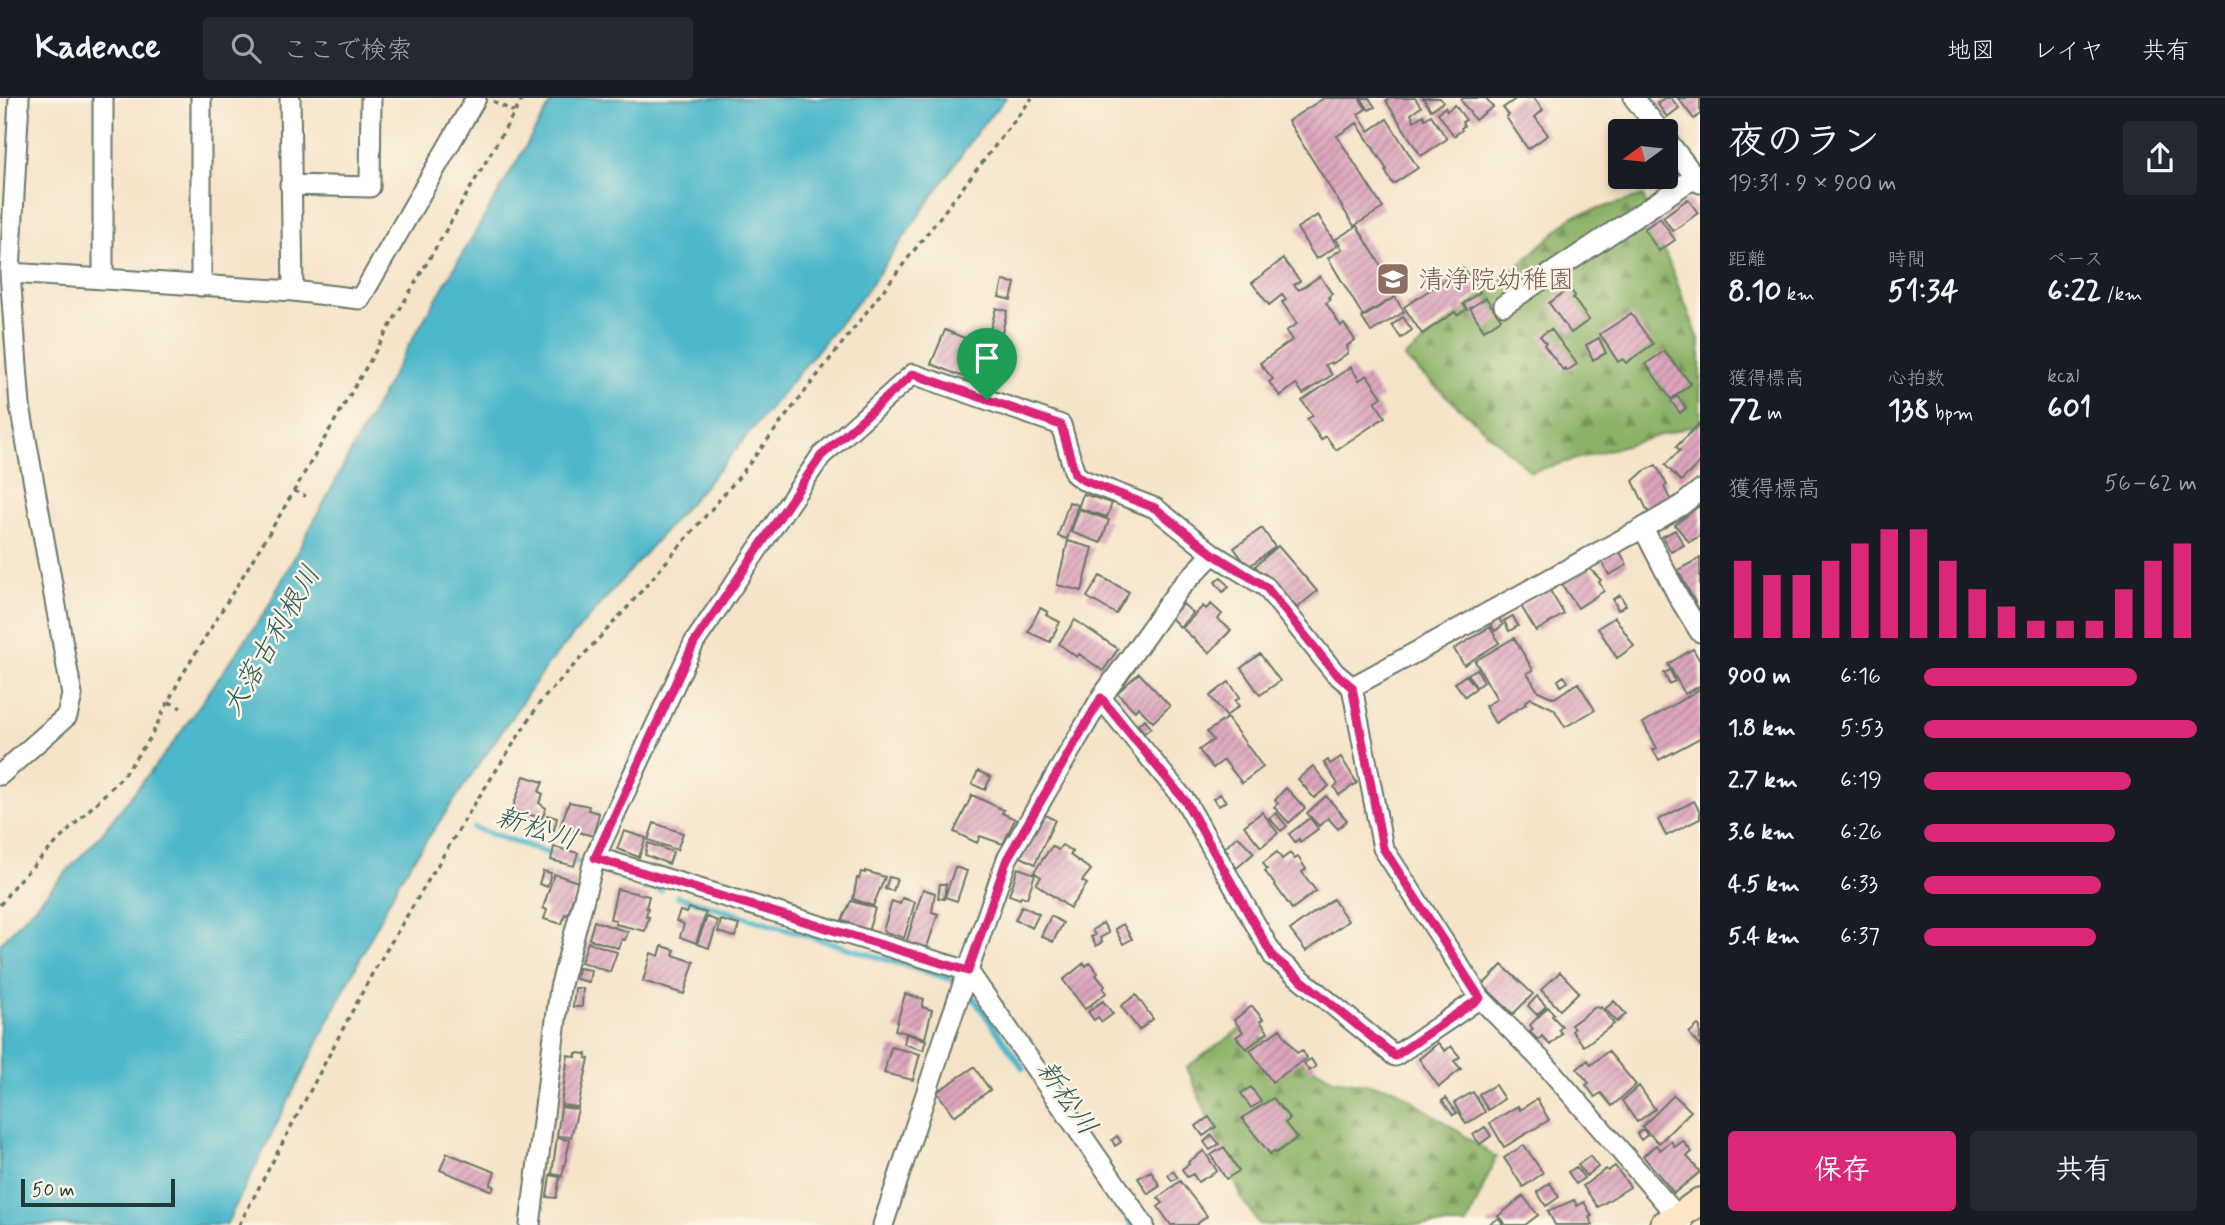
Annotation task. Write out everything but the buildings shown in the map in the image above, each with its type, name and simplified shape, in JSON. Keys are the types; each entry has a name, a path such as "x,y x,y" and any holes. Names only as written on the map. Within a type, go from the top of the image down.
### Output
{"main road":[{"path":"1674,1222 1700,1200"}],"street":[{"path":"0,774 66,716 72,695 20,406 10,273 19,98"},
{"path":"103,98 103,279"},
{"path":"201,98 201,286"},
{"path":"290,98 293,291"},
{"path":"290,185 370,187 372,98"},
{"path":"10,273 293,291 360,299 476,98"},
{"path":"1634,98 1651,119"},
{"path":"1504,305 1698,180 1678,154"},
{"path":"530,1225 560,988 595,858 694,643 821,456 913,374 1061,425 1075,474 1083,480 1155,508 1213,554 1266,587 1335,673 1352,687 1383,848 1480,998 1544,1063 1674,1222"},
{"path":"1352,687 1643,528 1700,491"},
{"path":"1643,528 1700,632"},
{"path":"883,1225 1007,859 1101,698 1179,589 1213,554"},
{"path":"1101,698 1186,802 1273,957 1395,1056 1480,998"},
{"path":"595,858 968,971 1144,1225"}],"path":[{"path":"488,98 515,112"},
{"path":"0,905 16,883 122,777 150,738 181,677 294,491 523,98"},
{"path":"239,1225 372,974 470,810 541,701 626,609 738,478 1032,98"},
{"path":"294,491 306,496"},
{"path":"169,702 181,709"}],"green space":[{"path":"1643,196 1700,342 1700,424 1531,472 1404,358 1518,266 1573,216"},
{"path":"1243,1027 1333,1079 1394,1088 1496,1157 1467,1225 1260,1225 1243,1201 1187,1067"}],"water":[{"name":"大落古利根川","path":"554,98 1006,98 983,124 867,290 727,460 548,664 400,879 226,1225 0,1225 0,944 96,840 171,746 265,612 402,357"}],"waterway":[{"name":"新松川","path":"474,828 558,856"},
{"name":"新松川","path":"568,859 586,865"},
{"name":"新松川","path":"604,871 661,891"},
{"name":"新松川","path":"677,896 950,979"},
{"name":"新松川","path":"970,993 1023,1068"},
{"name":"新松川","path":"1119,1206 1132,1225"}],"place":[{"name":"清浄院幼稚園","path":"1393,279"}],"route":[{"path":"913,374 987,400 1061,425 1075,474 1083,480 1155,508 1213,554 1266,587 1335,673 1352,687 1383,848 1480,998 1395,1056 1273,957 1186,802 1101,698 1007,859 968,971 595,858 694,643 821,456 913,374"}]}
